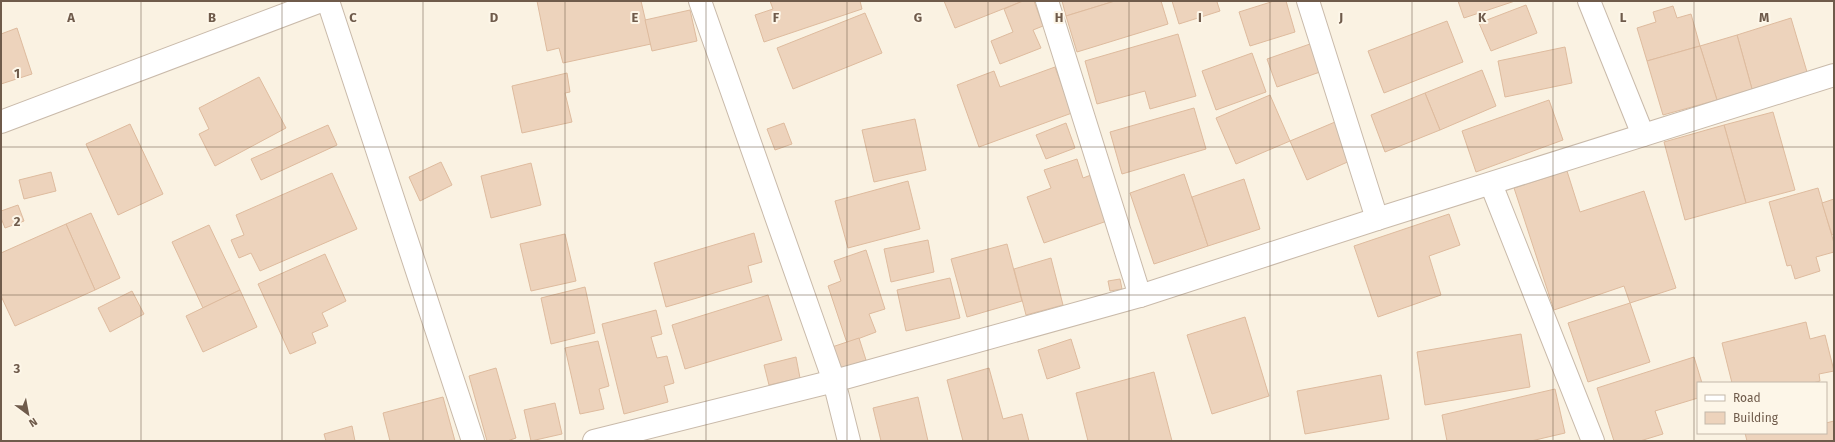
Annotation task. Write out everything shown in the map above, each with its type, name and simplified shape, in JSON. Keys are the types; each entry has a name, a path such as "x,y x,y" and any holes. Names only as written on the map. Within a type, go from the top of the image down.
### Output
{"street":[{"path":"1,122 321,1"},
{"path":"328,1 473,441"},
{"path":"700,1 834,381 849,441"},
{"path":"1047,1 1140,296"},
{"path":"1308,1 1377,219"},
{"path":"1589,1 1643,135"},
{"path":"594,441 834,381 1140,296 1377,219 1834,75"},
{"path":"1491,184 1593,441"}],"building":[{"path":"537,1 641,1 651,44 563,63 559,48 547,51"},
{"path":"770,1 860,1 862,9 764,42 755,15 773,9"},
{"path":"944,1 1023,1 955,28"},
{"path":"1023,1 1034,1 1043,26 1033,30 1041,48 1000,64 991,41 1013,32 1004,9"},
{"path":"1062,1 1115,1 1066,16"},
{"path":"1115,1 1161,1 1168,24 1077,52 1066,16"},
{"path":"1172,1 1220,1 1217,2 1220,11 1179,24"},
{"path":"1274,1 1286,1 1295,32 1250,46 1239,12"},
{"path":"1458,1 1515,1 1464,18"},
{"path":"1526,5 1537,33 1491,51 1479,23"},
{"path":"1673,6 1677,18 1691,14 1700,46 1647,61 1637,28 1656,22 1653,12"},
{"path":"690,10 697,41 652,51 645,20"},
{"path":"865,13 882,53 793,89 777,48"},
{"path":"1791,18 1807,72 1752,89 1737,35"},
{"path":"1447,21 1463,62 1384,93 1368,51"},
{"path":"17,28 32,74 1,84 1,34"},
{"path":"1178,34 1196,96 1150,109 1145,91 1097,104 1085,61"},
{"path":"1737,35 1752,89 1717,100 1700,46"},
{"path":"1310,44 1320,72 1277,87 1267,59"},
{"path":"1700,46 1717,100 1663,115 1647,61"},
{"path":"1565,47 1572,83 1505,97 1498,61"},
{"path":"1252,53 1266,92 1216,110 1202,71"},
{"path":"1055,67 1072,113 979,147 957,85 994,71 1000,87"},
{"path":"1482,70 1496,106 1440,130 1425,93"},
{"path":"567,73 570,92 565,93 572,122 522,133 512,86"},
{"path":"259,77 286,128 215,166 199,134 209,129 199,108"},
{"path":"1425,93 1440,130 1385,152 1371,115"},
{"path":"1270,95 1290,141 1236,164 1216,118"},
{"path":"1549,100 1563,140 1476,172 1462,131"},
{"path":"1194,108 1206,149 1122,174 1110,132"},
{"path":"1773,112 1795,190 1746,203 1724,125"},
{"path":"915,119 926,170 874,182 862,130"},
{"path":"1335,122 1352,160 1307,180 1290,141"},
{"path":"784,123 792,144 775,150 767,129"},
{"path":"1066,123 1075,148 1046,159 1036,135"},
{"path":"130,124 163,194 118,215 86,144"},
{"path":"328,125 337,145 261,180 251,159"},
{"path":"1724,125 1746,203 1685,220 1664,142"},
{"path":"1077,159 1083,178 1091,175 1107,221 1044,243 1027,197 1051,188 1044,170"},
{"path":"441,162 452,185 420,201 409,177"},
{"path":"531,163 541,205 491,218 481,176"},
{"path":"1567,171 1580,212 1644,191 1676,288 1630,303 1624,286 1554,310 1514,188"},
{"path":"51,172 56,191 24,199 19,180"},
{"path":"332,173 357,229 260,271 251,253 239,258 231,240 244,235 236,215"},
{"path":"1184,174 1208,246 1154,264 1130,193"},
{"path":"1244,179 1260,229 1208,246 1192,197"},
{"path":"908,181 920,229 848,248 835,201"},
{"path":"1818,188 1834,243 1834,252 1816,257 1820,271 1795,279 1791,265 1787,266 1769,202"},
{"path":"1834,199 1834,234 1832,235 1822,203"},
{"path":"18,205 24,221 5,228 1,218 1,211"},
{"path":"91,213 120,278 95,290 66,224"},
{"path":"1449,214 1460,245 1429,256 1441,295 1378,317 1354,246"},
{"path":"66,224 95,290 15,326 1,296 1,253"},
{"path":"209,225 240,290 203,308 172,242"},
{"path":"754,233 762,262 748,266 752,282 666,307 654,263"},
{"path":"565,234 576,281 531,291 520,244"},
{"path":"928,240 934,272 891,282 884,249"},
{"path":"1007,244 1022,301 967,317 951,259"},
{"path":"866,250 885,309 869,314 876,332 847,343 828,286 841,281 834,261"},
{"path":"325,254 346,301 322,313 328,326 312,333 316,343 290,354 258,284"},
{"path":"1051,258 1063,305 1026,315 1014,269"},
{"path":"950,278 960,318 906,331 897,290"},
{"path":"1120,279 1122,289 1110,291 1108,281"},
{"path":"585,287 595,333 551,344 541,298"},
{"path":"240,290 257,327 203,352 186,316"},
{"path":"132,291 144,314 110,332 98,308"},
{"path":"768,295 782,340 685,369 672,325"},
{"path":"1630,303 1650,362 1588,382 1568,323"},
{"path":"656,310 662,334 651,337 657,358 667,356 674,383 664,386 668,402 624,414 602,324"},
{"path":"1245,317 1269,396 1212,414 1187,335"},
{"path":"1806,322 1810,339 1825,335 1834,371 1819,374 1820,381 1816,382 1732,382 1722,343"},
{"path":"1521,334 1530,387 1425,405 1417,352"},
{"path":"859,338 866,360 839,369 832,347"},
{"path":"1071,339 1080,368 1047,379 1038,350"},
{"path":"598,341 609,386 599,389 604,409 580,414 565,348"},
{"path":"796,357 800,378 769,385 764,365"},
{"path":"1694,357 1702,382 1697,382 1697,398 1655,411 1663,434 1640,441 1614,441 1597,388"},
{"path":"496,368 516,438 507,441 487,441 469,376"},
{"path":"989,368 1003,419 1022,414 1029,441 963,441 947,380"},
{"path":"1154,372 1172,441 1088,441 1076,393"},
{"path":"1381,375 1389,419 1305,434 1297,391"},
{"path":"1555,389 1565,433 1531,441 1447,441 1442,415"},
{"path":"443,397 455,441 390,441 383,413"},
{"path":"918,397 928,441 881,441 873,408"},
{"path":"555,403 562,434 531,441 524,410"},
{"path":"1834,421 1834,441 1747,441 1745,434 1827,434 1827,423"},
{"path":"352,426 355,441 326,441 324,434"}]}
